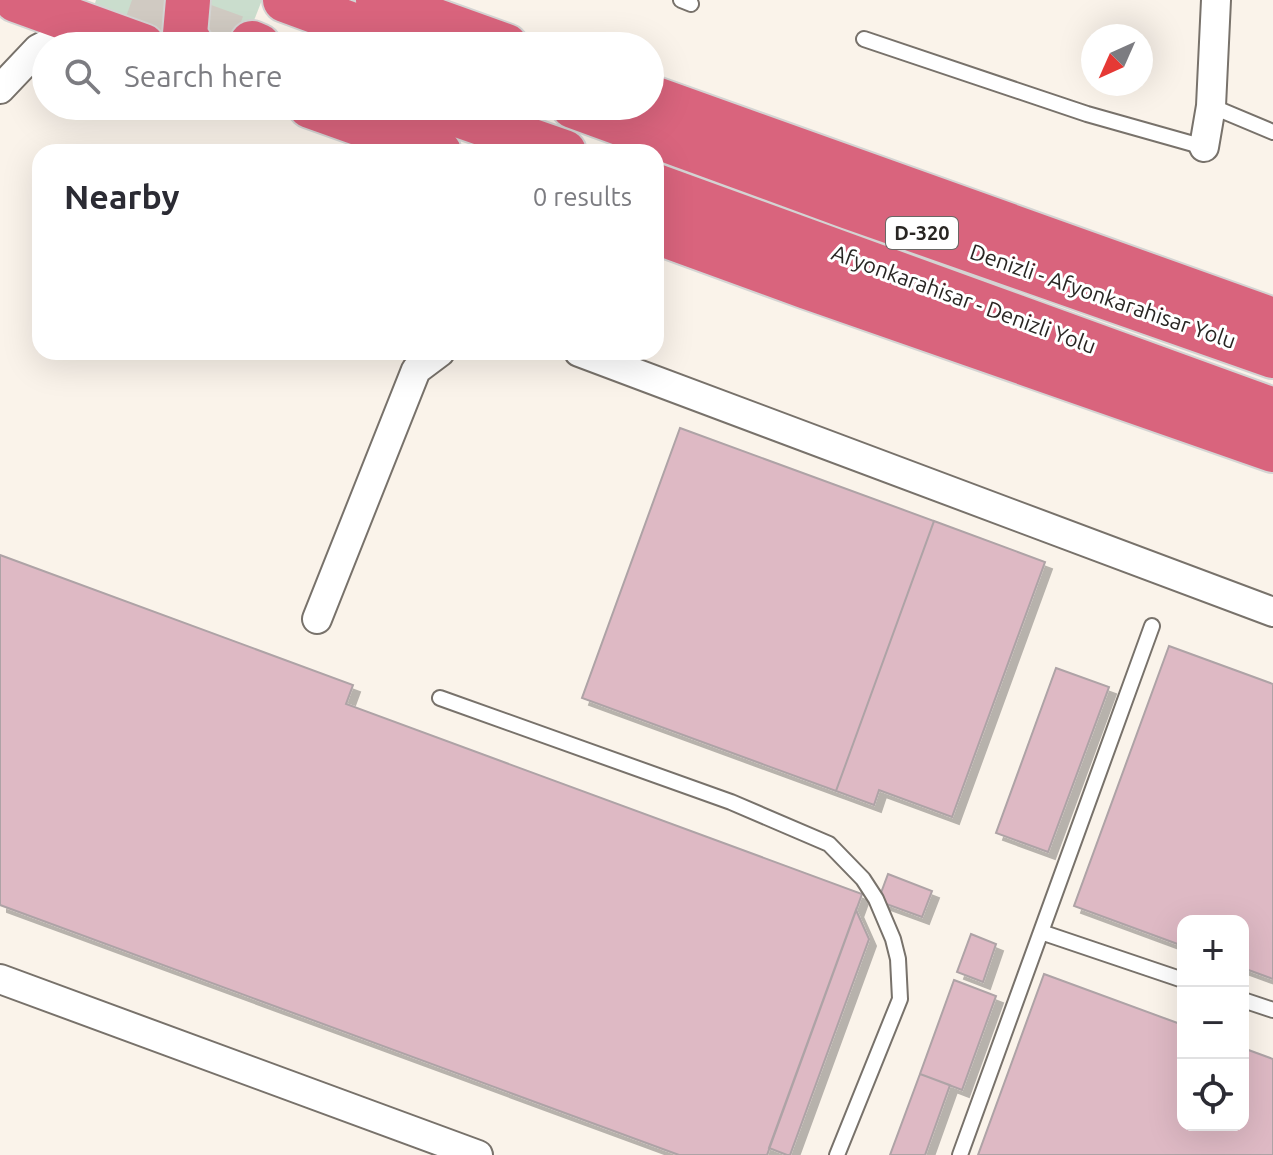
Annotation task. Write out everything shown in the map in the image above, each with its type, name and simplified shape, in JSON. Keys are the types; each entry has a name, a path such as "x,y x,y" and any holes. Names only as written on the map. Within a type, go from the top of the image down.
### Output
{"highway":[{"path":"185,32 188,0"},
{"path":"285,0 372,32"},
{"path":"378,0 467,32"},
{"path":"35,3 106,32"},
{"path":"664,102 1273,320"},
{"path":"349,120 417,144"},
{"path":"472,120 541,144"},
{"name":"Denizli - Afyonkarahisar Yolu","path":"611,120 1273,356"},
{"name":"Afyonkarahisar - Denizli Yolu","path":"664,189 1273,410"},
{"path":"664,235 1273,450"}],"street":[{"path":"1204,147 1211,106 1216,0"},
{"path":"0,87 35,3"},
{"path":"0,87 32,55"},
{"path":"317,619 416,370 429,360"},
{"path":"600,360 1273,612"},
{"path":"0,979 424,1140 478,1155"}],"lane":[{"path":"864,39 1087,114 1204,147"},
{"path":"1211,106 1273,132"},
{"path":"960,1155 1152,626"},
{"path":"440,698 731,802 829,844 847,860 869,889 886,920 898,959 900,999 837,1155"},
{"path":"1041,932 1177,978"},
{"path":"1249,1002 1273,1010"}],"green space":[{"path":"96,0 174,0 174,32 144,32 92,13"},
{"path":"200,0 262,0 249,32 205,32"}],"building":[{"path":"680,428 934,521 836,791 582,698"},
{"path":"934,521 1045,562 952,817 879,790 874,805 836,791"},
{"path":"0,555 353,685 346,704 862,894 767,1155 679,1155 0,905"},
{"path":"1169,646 1273,684 1273,979 1249,970 1249,915 1177,915 1177,944 1074,906"},
{"path":"1056,668 1109,687 1048,852 996,833"},
{"path":"888,874 932,891 922,917 878,901"},
{"path":"856,910 869,939 790,1155 787,1155 769,1148"},
{"path":"971,934 996,944 983,982 957,972"},
{"path":"1044,974 1177,1023 1177,1131 1249,1131 1249,1050 1273,1059 1273,1155 978,1155"},
{"path":"954,980 996,996 962,1090 920,1074"},
{"path":"920,1074 950,1085 925,1155 890,1155"}],"tunnel":[{"path":"132,0 221,32"}]}
